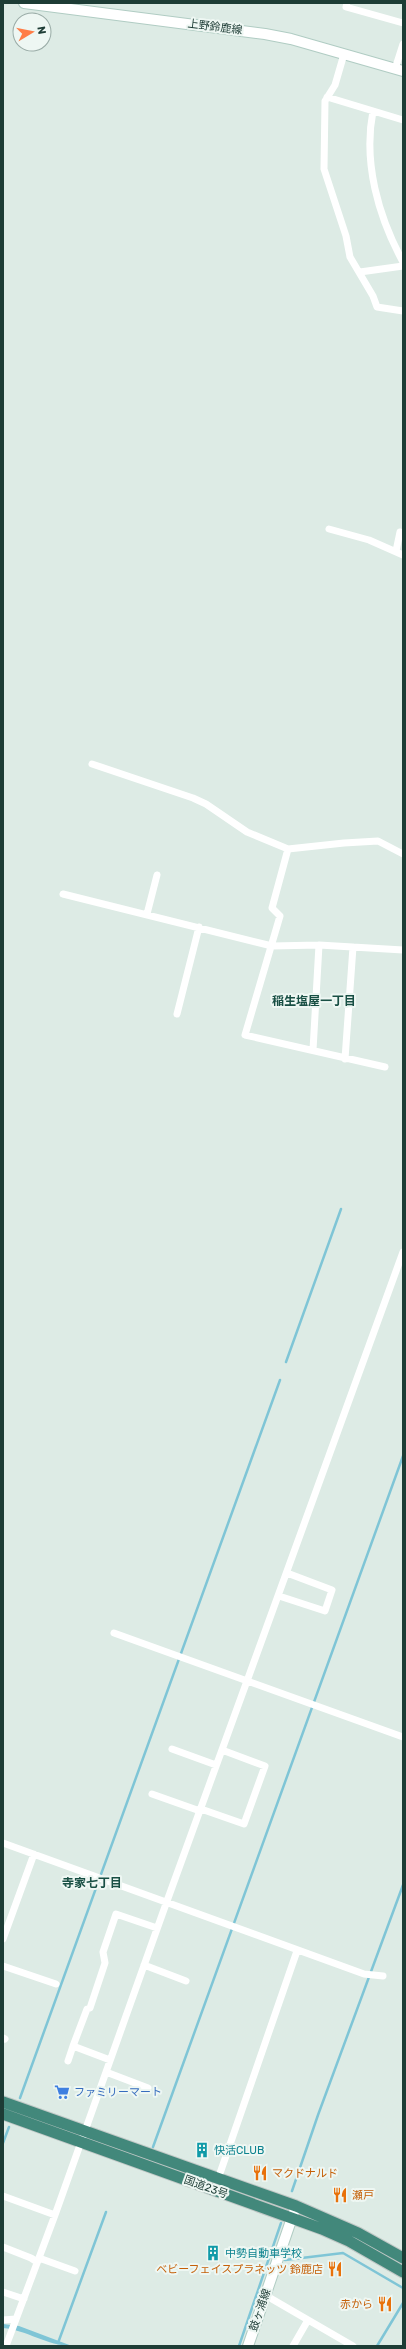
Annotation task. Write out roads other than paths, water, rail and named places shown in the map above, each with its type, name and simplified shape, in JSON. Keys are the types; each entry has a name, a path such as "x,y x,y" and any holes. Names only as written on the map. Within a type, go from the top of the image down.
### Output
{"highway":[{"name":"国道23号","path":"3,2102 82,2138 349,2241 403,2272"},
{"name":"国道23号","path":"3,2114 218,2179 296,2206 358,2233 403,2258"}],"main road":[{"name":"上野鈴鹿線","path":"24,3 231,28 290,39 399,70"},
{"name":"鼓ヶ浦線","path":"248,2346 296,2206"}],"street":[{"path":"347,3 346,7 403,22"},
{"path":"399,70 403,44"},
{"path":"344,54 335,85 325,101 324,168 346,236 350,257 360,272 377,308 403,311"},
{"path":"327,97 403,120"},
{"path":"373,111 369,131 372,174 388,230 403,262"},
{"path":"360,272 403,266"},
{"path":"329,529 369,540 403,555"},
{"path":"396,551 400,532"},
{"path":"92,764 193,798 215,809 247,832 288,849 344,843 378,842 403,854"},
{"path":"288,849 272,908 280,916 245,1034 345,1059 385,1067"},
{"path":"147,914 157,875"},
{"path":"63,894 272,946 319,945 403,950"},
{"path":"177,1014 198,927"},
{"path":"313,1050 319,945"},
{"path":"345,1059 353,948"},
{"path":"6,2346 403,1252"},
{"path":"279,1596 325,1611 332,1590 287,1573"},
{"path":"114,1633 403,1737"},
{"path":"172,1749 216,1765"},
{"path":"152,1794 244,1824 265,1766 222,1750"},
{"path":"3,1843 297,1951 364,1974 382,1976"},
{"path":"3,1939 34,1854"},
{"path":"68,2061 87,2009 90,2008 105,1964 103,1952 116,1914 157,1928"},
{"path":"218,2179 297,1951"},
{"path":"144,1965 186,1981"},
{"path":"3,1966 56,1984"},
{"path":"73,2046 110,2060"},
{"path":"106,2072 148,2088"},
{"path":"3,2196 55,2214"},
{"path":"3,2247 31,2258 75,2271"},
{"path":"3,2292 24,2299"},
{"path":"265,2295 348,2345"},
{"path":"3,2320 15,2321"},
{"path":"292,2346 308,2320"}],"water":[{"path":"3,2324 19,2326 72,2346 46,2341 12,2329 3,2328"}],"waterway":[{"path":"286,1362 341,1209"},
{"path":"20,2098 280,1380"},
{"path":"153,2147 403,1456"},
{"path":"292,2191 318,2115 403,1885"},
{"path":"3,2143 9,2127"},
{"path":"58,2343 106,2212"},
{"path":"239,2346 281,2223"},
{"path":"285,2260 343,2253 403,2288"},
{"path":"377,2346 403,2303"}],"place":[{"name":"ファミリーマート","path":"62,2092"},
{"name":"快活CLUB","path":"202,2150"},
{"name":"マクドナルド","path":"260,2173"},
{"name":"瀬戸","path":"340,2195"},
{"name":"中勢自動車学校","path":"213,2253"},
{"name":"ベビーフェイスプラネッツ 鈴鹿店","path":"335,2269"},
{"name":"赤から","path":"385,2304"}],"district":[{"name":"稲生塩屋一丁目","path":"314,1001"},
{"name":"寺家七丁目","path":"92,1883"}]}
